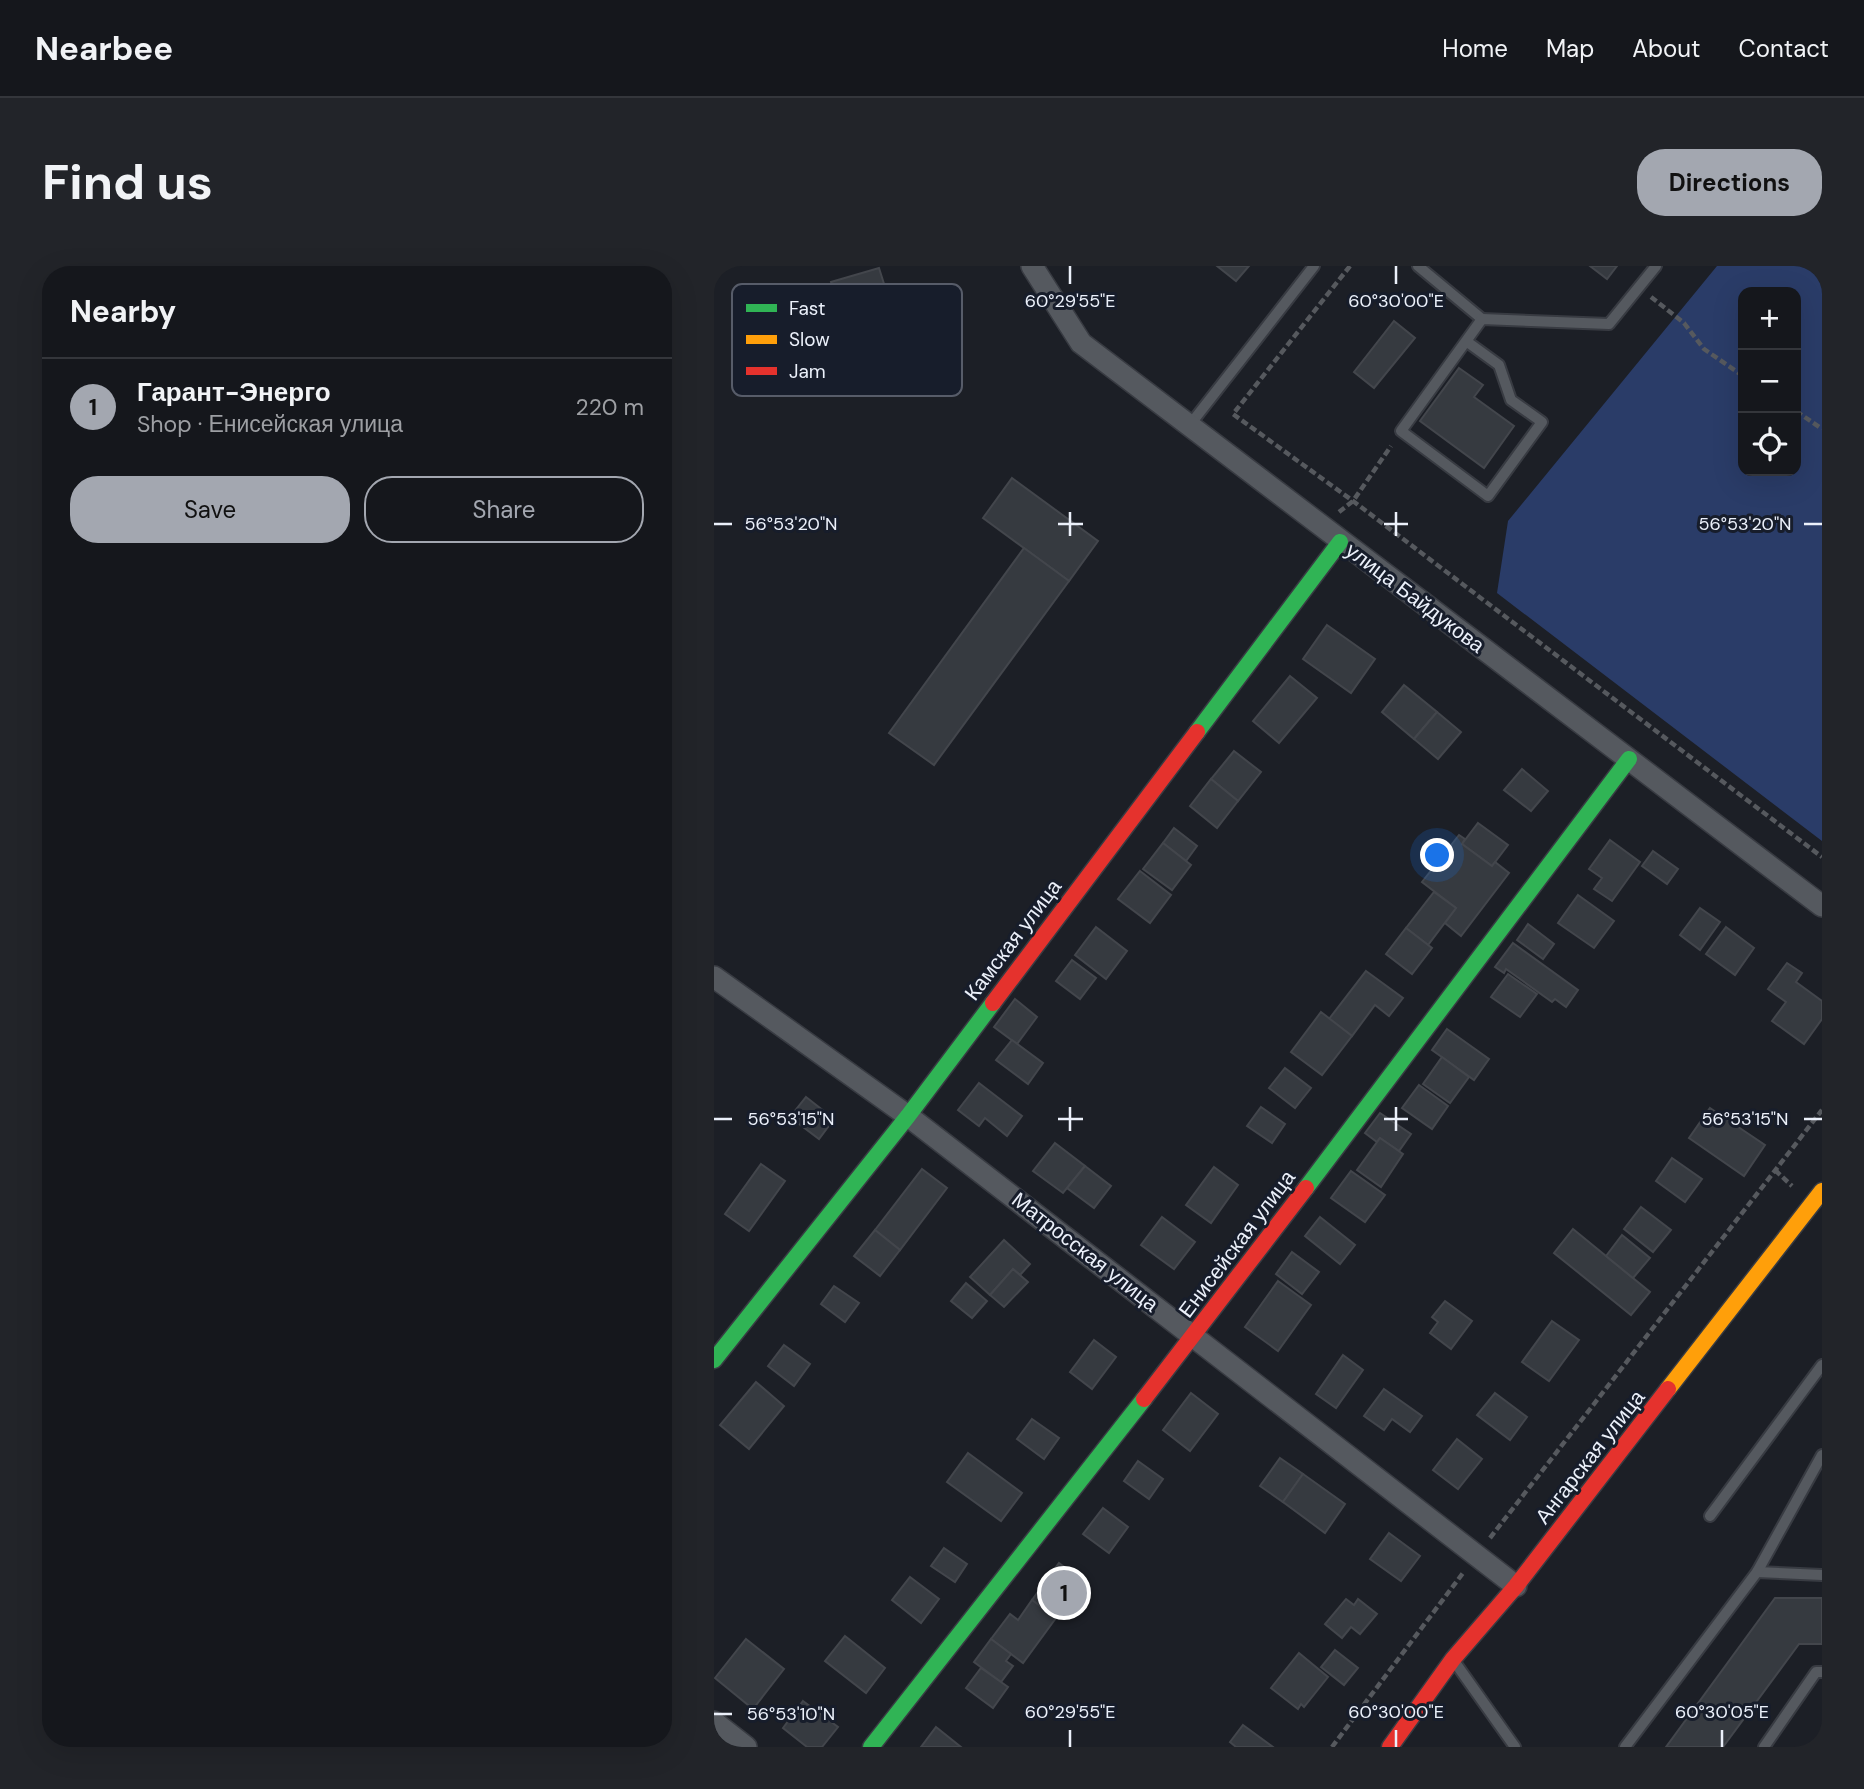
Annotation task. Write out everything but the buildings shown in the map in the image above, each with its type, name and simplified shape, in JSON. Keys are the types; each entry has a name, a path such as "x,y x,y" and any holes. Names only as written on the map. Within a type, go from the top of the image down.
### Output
{"street":[{"name":"улица Байдукова","path":"1032,266 1080,343 1822,906"},
{"name":"Камская улица","path":"714,1360 908,1116 1340,542"},
{"name":"Енисейская улица","path":"872,1747 1194,1336 1629,759"},
{"name":"Матросская улица","path":"714,977 908,1116 1516,1586"},
{"name":"Ангарская улица","path":"1390,1747 1453,1659 1516,1586 1818,1203"},
{"path":"714,1722 746,1747"}],"lane":[{"path":"1189,426 1314,266"},
{"path":"1418,266 1482,318 1609,324 1656,266"},
{"path":"1466,341 1499,365 1511,400 1542,422 1488,496 1401,431 1482,318"},
{"path":"1710,1516 1822,1365"},
{"path":"1811,1379 1822,1388"},
{"path":"1625,1747 1757,1572 1822,1455"},
{"path":"1757,1572 1822,1574"},
{"path":"1453,1659 1515,1747"},
{"path":"1764,1747 1816,1672 1822,1672"}],"path":[{"path":"1350,266 1233,414 1353,501 1822,857"},
{"path":"1640,288 1684,323 1704,349 1738,373"},
{"path":"1799,413 1822,429"},
{"path":"1332,1747 1477,1555 1822,1111"}],"shaded area":[{"path":"1717,266 1822,266 1822,841 1497,593 1508,521"}],"traffic: fast":[{"path":"1197,732 1340,542"},
{"path":"1306,1188 1629,759"},
{"path":"714,1360 908,1116 993,1003"},
{"path":"871,1747 1144,1399"}],"traffic: slow":[{"path":"1668,1389 1822,1191"}],"traffic: jam":[{"path":"993,1003 1197,732"},
{"path":"1144,1399 1306,1188"},
{"path":"1390,1747 1453,1659 1516,1586 1668,1389"}],"place":[{"name":"Гарант-Энерго","path":"1064,1593"}]}
